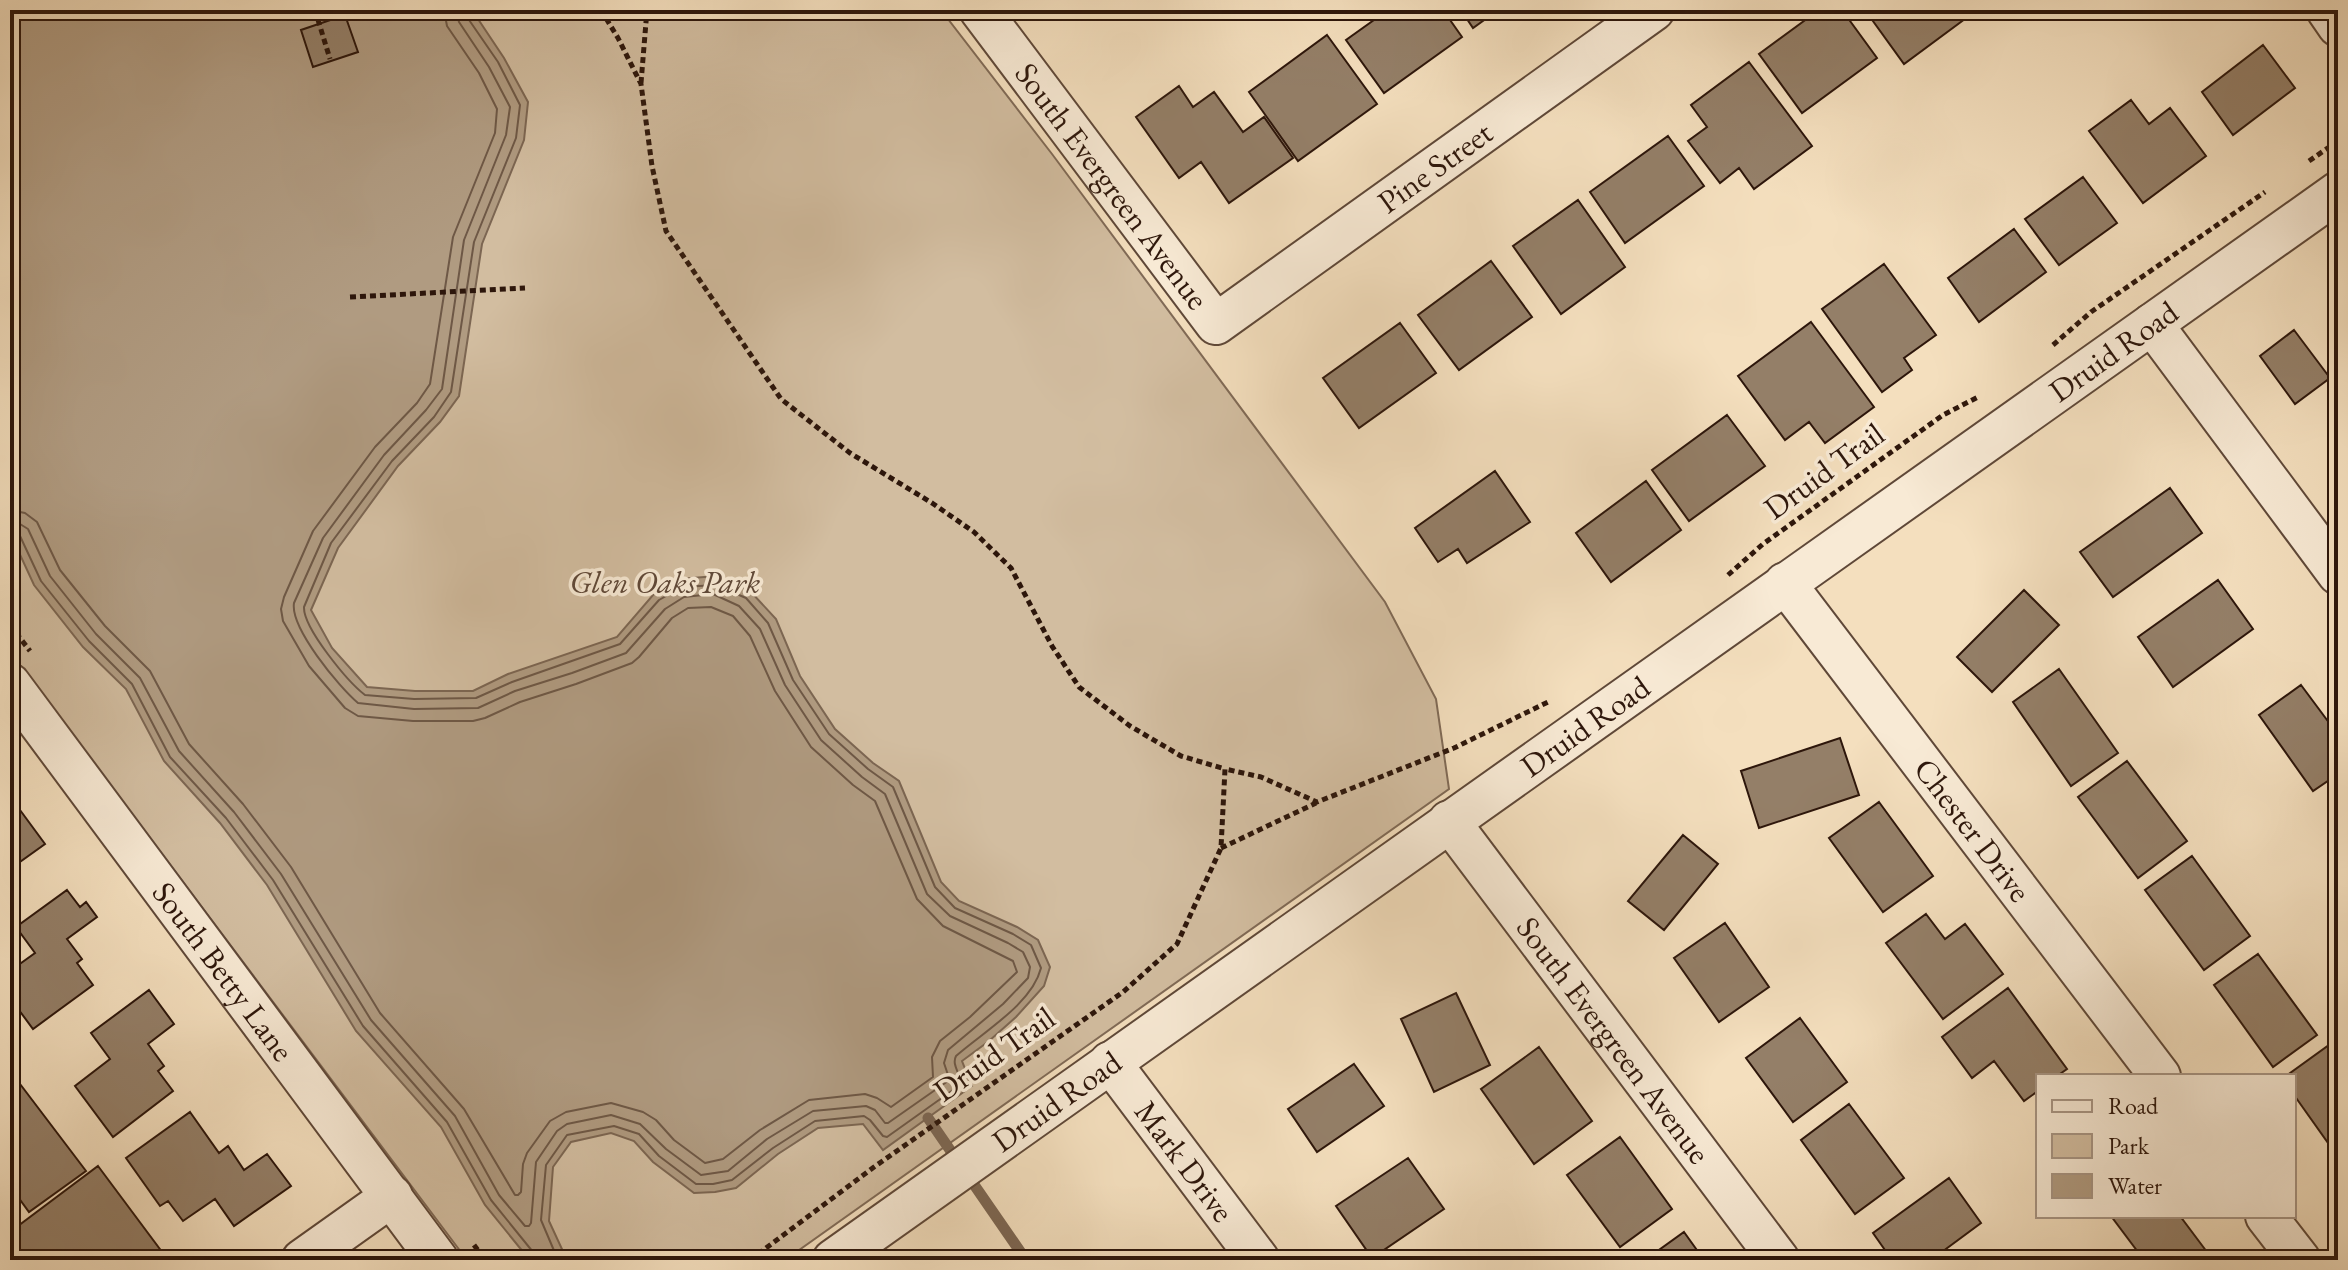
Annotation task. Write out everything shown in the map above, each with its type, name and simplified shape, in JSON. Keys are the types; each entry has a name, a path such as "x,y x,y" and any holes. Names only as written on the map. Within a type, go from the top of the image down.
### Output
{"street":[{"name":"South Evergreen Avenue","path":"980,10 1216,324"},
{"name":"Pine Street","path":"1216,324 1654,10"},
{"path":"2327,10 2338,26"},
{"name":"Druid Road","path":"833,1260 2338,192"},
{"path":"2152,324 2338,574"},
{"name":"Chester Drive","path":"1785,583 2158,1074"},
{"name":"South Betty Lane","path":"10,684 438,1260"},
{"name":"South Evergreen Avenue","path":"1449,821 1779,1260"},
{"name":"Mark Drive","path":"1110,1062 1259,1260"},
{"path":"302,1260 392,1196"},
{"path":"2268,1218 2300,1260"}],"path":[{"path":"315,10 330,59"},
{"path":"601,10 641,84"},
{"path":"647,10 641,84 652,166 666,231 781,399 850,453 974,532 1011,568 1052,646 1079,687 1130,726 1181,756 1261,777 1317,802"},
{"path":"2302,166 2338,141"},
{"path":"2048,350 2086,315 2266,192"},
{"path":"350,297 525,288"},
{"name":"Druid Trail","path":"1726,578 1763,544 1943,415 1985,394"},
{"path":"1221,848 1317,802 1454,748 1551,701"},
{"name":"Druid Trail","path":"750,1260 1123,992 1177,944 1221,848 1225,769"}],"green space":[{"name":"Glen Oaks Park","path":"10,10 941,10 1385,602 1436,699 1449,789 785,1260 467,1260 10,652"}],"water":[{"path":"10,10 472,10 528,102 524,140 482,244 459,396 440,422 398,466 338,548 311,610 332,648 367,687 473,691 508,674 617,637 653,595 679,579 717,576 751,592 776,619 800,676 835,729 873,763 899,781 941,882 959,901 1038,940 1050,967 1044,986 1016,1017 962,1061 972,1086 883,1150 863,1124 818,1128 778,1154 736,1188 715,1192 694,1193 653,1162 634,1141 611,1133 571,1142 553,1167 549,1221 567,1260 530,1260 485,1205 441,1127 356,1031 267,885 220,823 164,761 126,689 83,647 34,585 10,533 10,338 13,329 10,316"}],"building":[{"path":"1388,10 1443,10 1462,37 1384,93 1346,40"},
{"path":"1461,10 1498,10 1473,28"},
{"path":"1819,10 1842,10 1877,58 1802,113 1759,54"},
{"path":"1865,10 1977,10 1904,64"},
{"path":"345,15 358,52 313,67 301,30"},
{"path":"1327,35 1377,104 1298,161 1249,92"},
{"path":"2263,45 2295,88 2233,135 2202,92"},
{"path":"1749,62 1812,146 1754,189 1739,168 1720,183 1688,141 1707,127 1691,105"},
{"path":"1179,86 1193,107 1214,92 1243,132 1264,117 1293,158 1229,203 1201,162 1179,178 1136,117"},
{"path":"2131,100 2149,124 2170,108 2206,156 2143,203 2089,131"},
{"path":"1668,136 1704,186 1625,243 1590,192"},
{"path":"2083,177 2117,223 2059,265 2025,219"},
{"path":"1578,200 1625,267 1561,314 1513,246"},
{"path":"2014,229 2046,272 1979,322 1948,278"},
{"path":"1491,261 1532,317 1459,370 1418,315"},
{"path":"1884,264 1936,335 1904,358 1912,370 1882,392 1822,309"},
{"path":"1811,322 1874,407 1825,443 1809,422 1785,440 1738,376"},
{"path":"1400,323 1436,373 1359,428 1323,378"},
{"path":"2294,330 2330,378 2295,404 2260,356"},
{"path":"1727,415 1765,466 1689,521 1652,470"},
{"path":"1495,471 1530,522 1467,563 1458,549 1438,562 1415,528"},
{"path":"1646,481 1681,530 1611,582 1576,533"},
{"path":"2170,488 2202,533 2113,597 2080,552"},
{"path":"2218,580 2253,629 2173,687 2138,637"},
{"path":"2024,590 2059,625 1992,692 1957,657"},
{"path":"2059,669 2118,753 2071,786 2013,702"},
{"path":"2301,685 2333,728 2338,725 2338,774 2313,791 2259,715"},
{"path":"1840,738 1859,795 1759,828 1741,771"},
{"path":"2127,761 2187,841 2138,878 2078,797"},
{"path":"1879,802 1933,876 1883,912 1829,838"},
{"path":"20,810 45,844 10,869 10,818"},
{"path":"1683,835 1718,864 1664,930 1628,901"},
{"path":"2192,856 2250,936 2204,970 2145,890"},
{"path":"67,890 80,907 86,902 97,917 67,939 82,959 77,963 93,985 33,1029 10,998 10,971 35,953 16,927"},
{"path":"1926,914 1945,939 1965,924 2003,974 1943,1019 1886,943"},
{"path":"1725,923 1769,987 1719,1022 1674,958"},
{"path":"2258,954 2317,1035 2273,1067 2214,985"},
{"path":"2008,988 2067,1069 2060,1074 2036,1074 2036,1092 2024,1101 1994,1061 1972,1078 1942,1037"},
{"path":"149,990 174,1024 148,1044 164,1066 158,1071 173,1091 113,1137 75,1086 110,1059 91,1033"},
{"path":"1456,993 1490,1065 1434,1092 1401,1019"},
{"path":"1800,1018 1847,1082 1793,1122 1746,1058"},
{"path":"2329,1045 2338,1058 2338,1157 2296,1098 2296,1074 2289,1074"},
{"path":"1539,1047 1592,1121 1534,1164 1481,1089"},
{"path":"1354,1064 1384,1106 1317,1152 1288,1109"},
{"path":"17,1080 86,1171 29,1212 10,1186 10,1085"},
{"path":"1849,1104 1904,1178 1855,1214 1801,1140"},
{"path":"190,1112 219,1153 228,1146 244,1170 267,1154 291,1186 234,1226 215,1199 183,1221 168,1201 160,1206 126,1158"},
{"path":"1620,1137 1672,1209 1620,1247 1567,1175"},
{"path":"1408,1158 1444,1209 1372,1258 1336,1206"},
{"path":"98,1166 168,1260 10,1260 10,1232"},
{"path":"1949,1178 1981,1223 1931,1260 1892,1260 1873,1233"},
{"path":"2112,1218 2182,1218 2207,1252 2197,1260 2144,1260"},
{"path":"1684,1232 1704,1260 1645,1260"}],"waterway":[{"path":"928,1118 1026,1260"}]}
